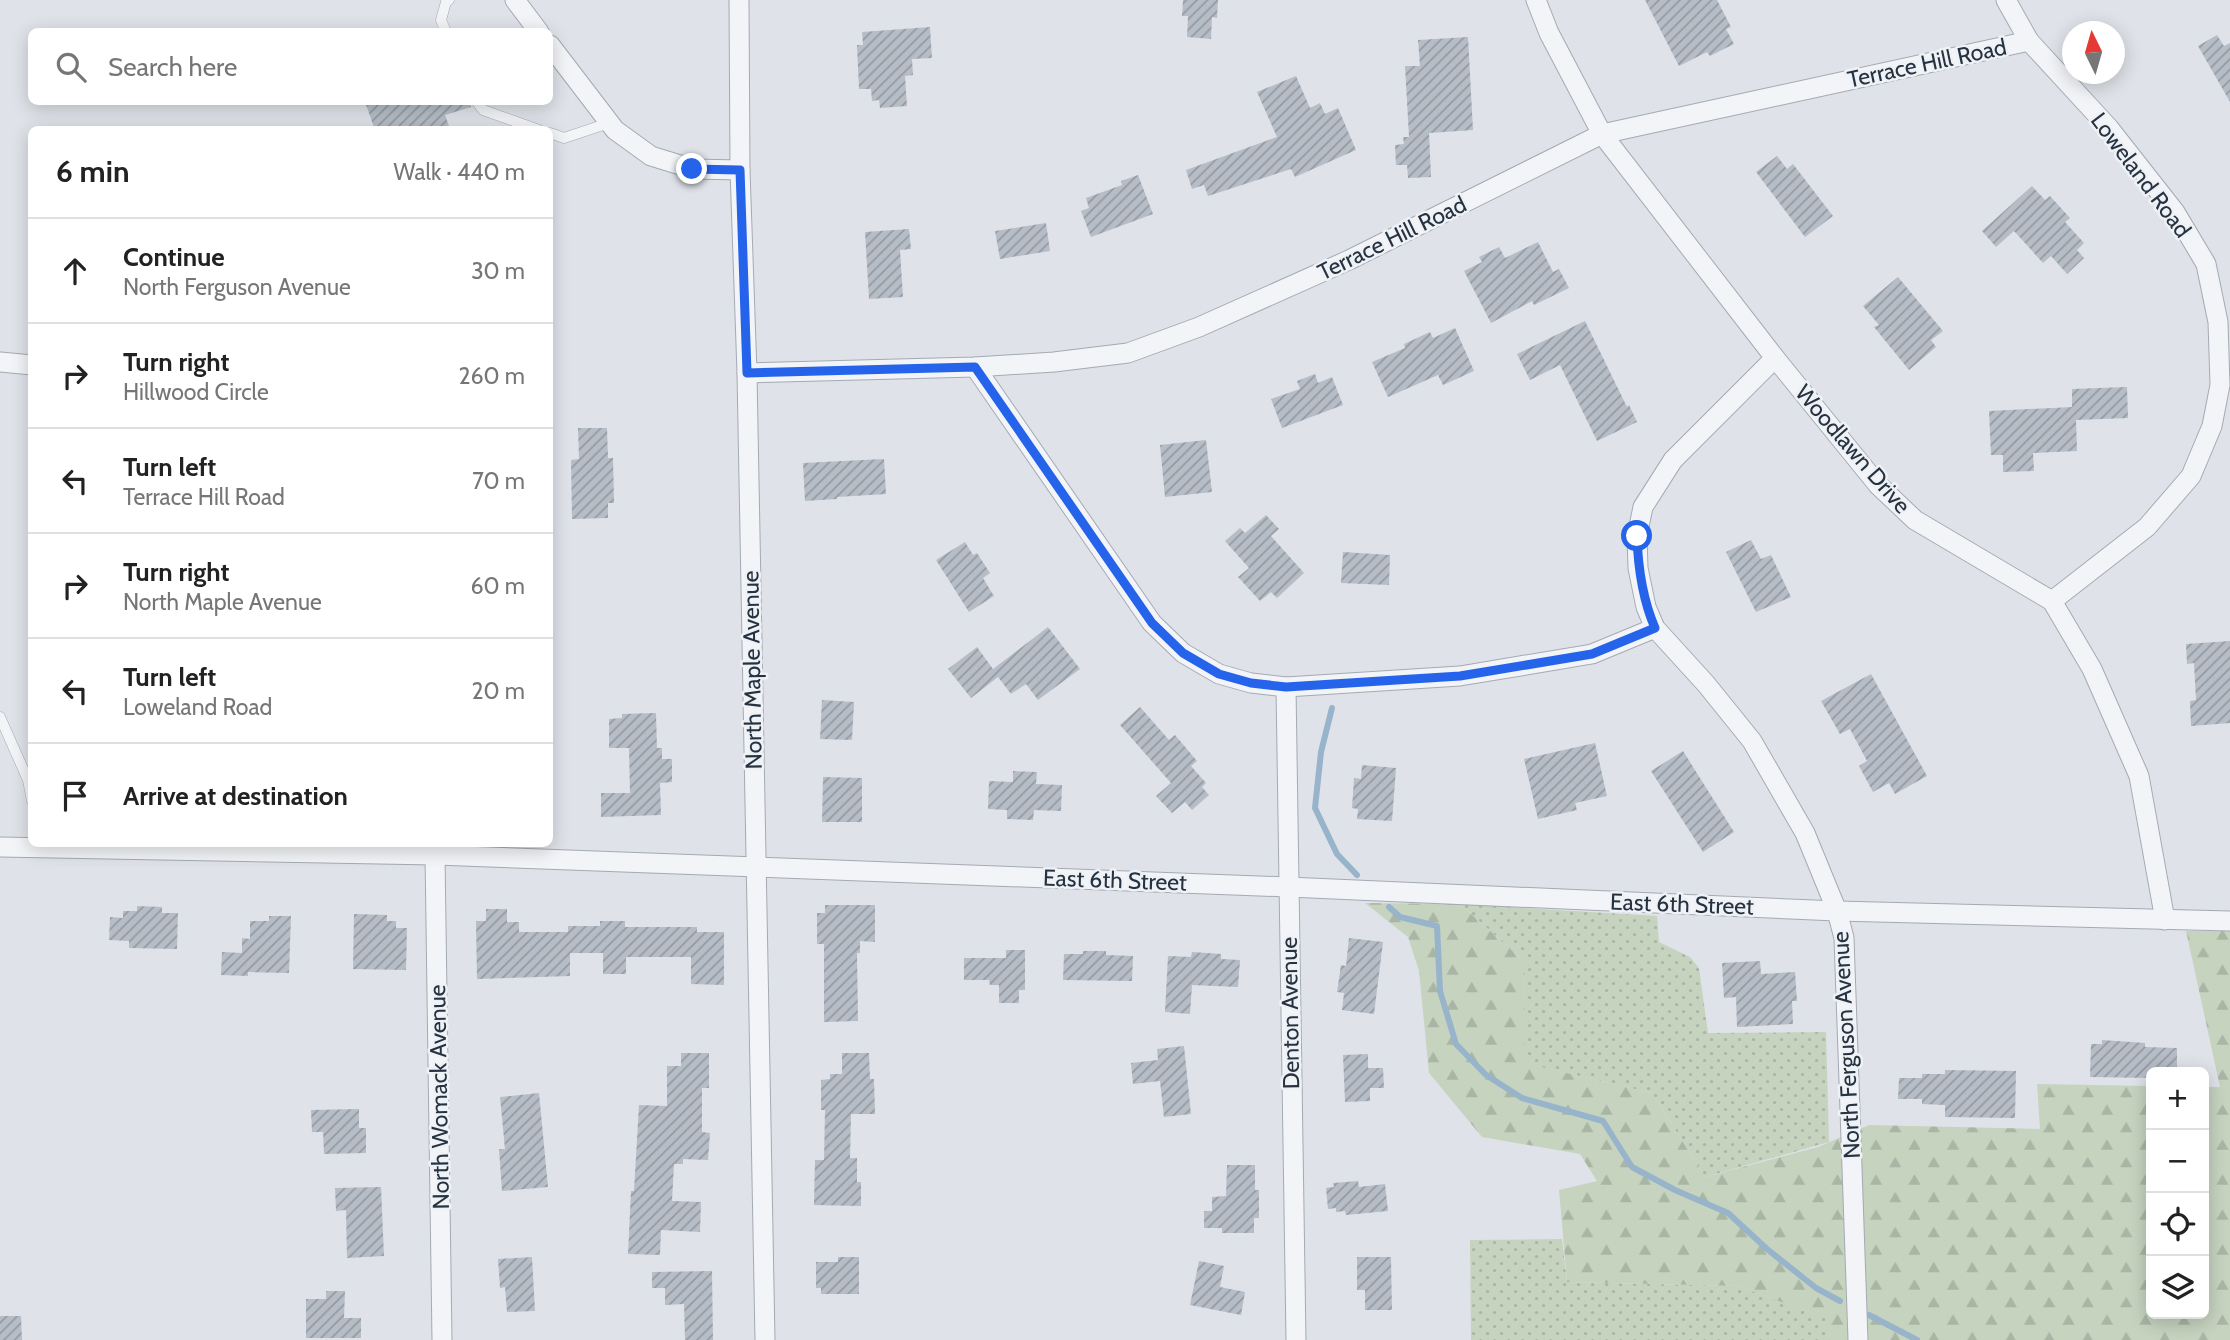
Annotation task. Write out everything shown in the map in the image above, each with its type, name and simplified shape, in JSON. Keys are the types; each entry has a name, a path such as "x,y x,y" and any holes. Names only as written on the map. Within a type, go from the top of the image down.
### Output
{"street":[{"path":"515,0 536,28"},
{"name":"North Maple Avenue","path":"739,0 740,170 747,373 765,1340"},
{"name":"Woodlawn Drive","path":"1536,0 1549,33 1602,134 1775,358 1878,485 1915,520 2052,601 2092,668 2139,776 2165,920"},
{"name":"Loweland Road","path":"2006,0 2029,41 2109,128 2175,212 2206,264 2218,322 2220,385 2212,426 2191,476 2147,527 2052,601"},
{"name":"Terrace Hill Road","path":"747,373 975,367 1054,362 1128,353 1262,300 1349,260 1602,134 2029,41"},
{"path":"553,49 615,130 651,156 692,169 740,170"},
{"name":"North Ferguson Avenue","path":"1775,358 1673,460 1643,507 1637,536 1638,568 1646,607 1655,628 1706,684 1752,741 1805,833 1837,911 1844,938 1858,1340"},
{"path":"0,362 28,365"},
{"path":"975,367 1152,623 1183,653 1219,674 1251,683 1286,687 1473,674 1592,654 1655,628"},
{"name":"Denton Avenue","path":"1286,687 1296,1340"},
{"name":"East 6th Street","path":"0,847 28,846"},
{"name":"East 6th Street","path":"83,847 756,866 1837,911 2230,921"},
{"name":"North Womack Avenue","path":"435,855 442,1340"}],"lane":[{"path":"444,28 441,20 449,0"},
{"path":"479,105 483,110 527,126"},
{"path":"553,134 564,138 609,123"},
{"path":"0,717 28,780"}],"green space":[{"path":"1365,903 1460,904 1525,962 1524,1063 1652,1093 1705,1177 1818,1147 1869,1125 2040,1129 2037,1084 2146,1086 2146,1319 2209,1319 2209,1087 2220,1087 2186,931 2230,931 2230,1340 1830,1340 1828,1319 1738,1286 1567,1282 1559,1190 1597,1181 1580,1154 1482,1137 1429,1073 1419,971 1408,937"},
{"path":"1460,904 1657,916 1659,942 1690,957 1699,968 1708,1033 1826,1032 1829,1142 1705,1177 1652,1093 1523,1063 1525,962"},
{"path":"1562,1239 1567,1282 1738,1286 1829,1319 1830,1340 1471,1340 1470,1240"}],"building":[{"path":"1183,0 1218,0 1217,18 1212,17 1211,39 1187,37 1188,16 1182,16"},
{"path":"1645,0 1717,0 1731,27 1726,29 1734,44 1710,56 1707,52 1679,66"},
{"path":"930,27 932,58 912,59 913,75 905,76 907,106 880,108 879,100 872,101 871,89 859,89 857,45 863,45 862,32"},
{"path":"2217,35 2224,46 2230,43 2230,102 2198,46"},
{"path":"1468,37 1473,130 1429,133 1431,177 1408,178 1407,165 1396,165 1395,145 1404,144 1403,137 1409,137 1405,66 1420,66 1418,40"},
{"path":"1296,76 1310,108 1320,103 1325,114 1338,108 1356,150 1295,177 1291,169 1208,196 1204,185 1192,189 1186,170 1277,137 1257,92"},
{"path":"366,105 471,105 445,115 449,126 374,126"},
{"path":"1777,156 1787,169 1793,164 1833,216 1805,237 1756,172"},
{"path":"1138,175 1153,214 1091,237 1081,211 1089,208 1086,198 1122,185 1121,181"},
{"path":"2032,186 2045,200 2050,196 2070,218 2065,222 2084,243 2077,250 2084,258 2067,274 2051,256 2043,263 2014,231 1996,247 1982,231"},
{"path":"1046,223 1050,251 1000,259 995,231"},
{"path":"909,229 911,249 900,250 903,297 869,299 865,232"},
{"path":"1538,242 1553,272 1559,269 1569,288 1534,305 1532,301 1491,323 1464,271 1482,262 1479,257 1499,247 1505,258"},
{"path":"1898,277 1943,331 1931,340 1936,347 1909,370 1874,327 1879,325 1863,306"},
{"path":"1585,321 1637,422 1597,441 1560,365 1530,380 1517,354"},
{"path":"1455,328 1474,371 1443,385 1438,375 1388,397 1372,362 1405,348 1404,344 1430,332 1433,338"},
{"path":"1315,374 1318,383 1332,377 1343,405 1282,428 1271,399 1300,389 1297,381"},
{"path":"2127,387 2128,418 2076,420 2077,451 2033,453 2034,471 2003,472 2003,455 1991,455 1989,411 2072,407 2072,389"},
{"path":"578,428 607,428 608,458 613,458 614,503 608,503 608,518 572,519 571,460 579,459"},
{"path":"1206,440 1212,492 1165,497 1160,445"},
{"path":"884,459 886,494 805,501 803,463"},
{"path":"1266,515 1279,529 1271,536 1304,573 1277,598 1271,592 1260,601 1238,577 1249,568 1225,541 1240,528 1245,533"},
{"path":"1751,540 1761,559 1771,555 1791,597 1756,612 1726,552"},
{"path":"965,542 973,555 977,553 990,573 983,578 994,596 969,612 936,560"},
{"path":"1343,552 1390,555 1389,585 1341,583"},
{"path":"1048,627 1080,669 1038,700 1026,684 1011,694 998,677 971,698 948,669 977,647 993,669"},
{"path":"2230,641 2230,723 2191,726 2190,701 2196,700 2194,663 2187,664 2186,644"},
{"path":"1871,674 1927,776 1895,794 1889,783 1873,792 1859,766 1867,761 1850,729 1840,734 1821,701"},
{"path":"822,700 854,702 852,740 820,739"},
{"path":"1140,707 1169,740 1175,735 1197,761 1191,766 1206,783 1202,787 1209,795 1192,810 1185,802 1172,813 1156,796 1171,783 1120,725"},
{"path":"656,713 657,748 662,748 662,759 672,759 672,782 660,783 661,815 601,817 601,793 630,793 629,748 609,748 609,719 622,718 622,714"},
{"path":"1595,743 1607,796 1575,803 1577,810 1538,819 1524,759"},
{"path":"1683,751 1734,832 1703,852 1651,771"},
{"path":"1362,765 1396,768 1392,821 1357,819 1358,809 1352,808 1354,778 1361,779"},
{"path":"1013,771 1037,772 1036,784 1062,785 1061,811 1034,810 1033,820 1007,819 1007,810 988,809 989,781 1013,782"},
{"path":"823,777 862,778 862,822 822,822"},
{"path":"825,905 875,905 875,942 860,941 860,953 857,953 858,1021 824,1022 824,944 817,944 817,913 825,913"},
{"path":"137,906 162,907 162,913 178,913 177,949 129,948 129,941 109,940 110,917 123,918 123,911 137,911"},
{"path":"486,909 507,909 507,922 519,922 519,932 568,932 568,926 600,926 600,921 625,921 625,927 697,927 697,932 724,932 724,985 691,984 691,957 626,957 626,974 603,974 603,953 570,953 570,976 477,979 476,921 486,921"},
{"path":"354,914 387,915 387,921 396,921 396,928 407,928 406,970 353,969"},
{"path":"269,916 291,916 289,973 248,972 248,976 221,975 222,952 242,953 242,938 250,939 250,921 269,921"},
{"path":"1349,938 1383,942 1374,1014 1342,1010 1344,993 1337,992 1341,965 1346,966"},
{"path":"1006,950 1025,950 1025,990 1019,990 1019,1003 999,1003 999,985 990,985 989,980 964,980 964,958 1006,958"},
{"path":"1083,951 1106,951 1106,955 1133,956 1132,981 1063,980 1064,954 1083,954"},
{"path":"1192,952 1221,954 1221,959 1240,960 1238,987 1192,985 1190,1014 1165,1012 1168,956 1191,957"},
{"path":"1760,961 1761,974 1795,972 1797,1001 1792,1001 1793,1024 1737,1027 1736,997 1724,998 1722,963"},
{"path":"2102,1040 2145,1043 2145,1047 2177,1048 2177,1067 2146,1067 2146,1078 2090,1077 2091,1044 2102,1044"},
{"path":"1184,1046 1191,1114 1164,1117 1160,1081 1133,1084 1131,1063 1158,1060 1157,1049"},
{"path":"681,1053 709,1053 709,1088 702,1088 702,1132 710,1133 708,1160 683,1159 683,1164 674,1164 672,1201 701,1202 700,1232 661,1230 660,1255 628,1254 639,1105 667,1106 667,1066 681,1066"},
{"path":"842,1053 869,1053 870,1079 874,1079 875,1114 851,1114 850,1158 857,1158 861,1206 814,1205 815,1160 824,1160 825,1110 821,1110 821,1080 830,1079 830,1074 842,1074"},
{"path":"1368,1054 1368,1068 1383,1068 1384,1088 1370,1088 1370,1101 1345,1102 1343,1055"},
{"path":"1945,1070 2016,1071 2015,1118 1945,1117 1945,1105 1922,1104 1922,1099 1898,1099 1899,1078 1945,1074"},
{"path":"539,1093 548,1187 502,1191 499,1149 505,1149 500,1097"},
{"path":"359,1109 359,1128 366,1128 366,1153 324,1154 323,1132 312,1132 311,1110"},
{"path":"1227,1165 1255,1165 1255,1190 1259,1190 1259,1218 1254,1218 1254,1233 1222,1233 1222,1228 1204,1228 1204,1211 1212,1211 1212,1197 1226,1196"},
{"path":"1358,1181 1359,1187 1385,1184 1388,1211 1346,1215 1345,1211 1336,1212 1336,1208 1328,1209 1326,1188 1334,1187 1333,1183"},
{"path":"381,1187 384,1256 347,1258 346,1210 336,1211 335,1188"},
{"path":"532,1257 535,1311 507,1312 505,1287 500,1288 498,1259"},
{"path":"838,1257 859,1257 859,1294 821,1294 821,1288 816,1288 816,1262 838,1262"},
{"path":"1357,1257 1391,1257 1392,1310 1365,1310 1365,1290 1357,1290"},
{"path":"1199,1261 1224,1266 1220,1287 1245,1292 1241,1315 1190,1305"},
{"path":"712,1271 713,1340 685,1340 684,1304 665,1305 665,1288 652,1288 652,1272"},
{"path":"326,1291 345,1291 344,1318 361,1318 361,1338 306,1338 306,1299 326,1299"},
{"path":"0,1316 21,1316 22,1340 0,1340"}],"waterway":[{"path":"1332,708 1321,752 1315,808 1337,854 1357,875"},
{"path":"1389,907 1400,917 1437,926 1440,991 1456,1044 1486,1075 1522,1098 1603,1121 1632,1167 1675,1190 1728,1213 1767,1249 1816,1288 1840,1301"},
{"path":"1869,1315 1917,1340"}],"route":[{"path":"692,169 740,170 747,373 975,367 1152,623 1183,653 1219,674 1251,683 1286,687 1460,676 1592,654 1655,628 1646,607 1638,568 1637,536"}]}
